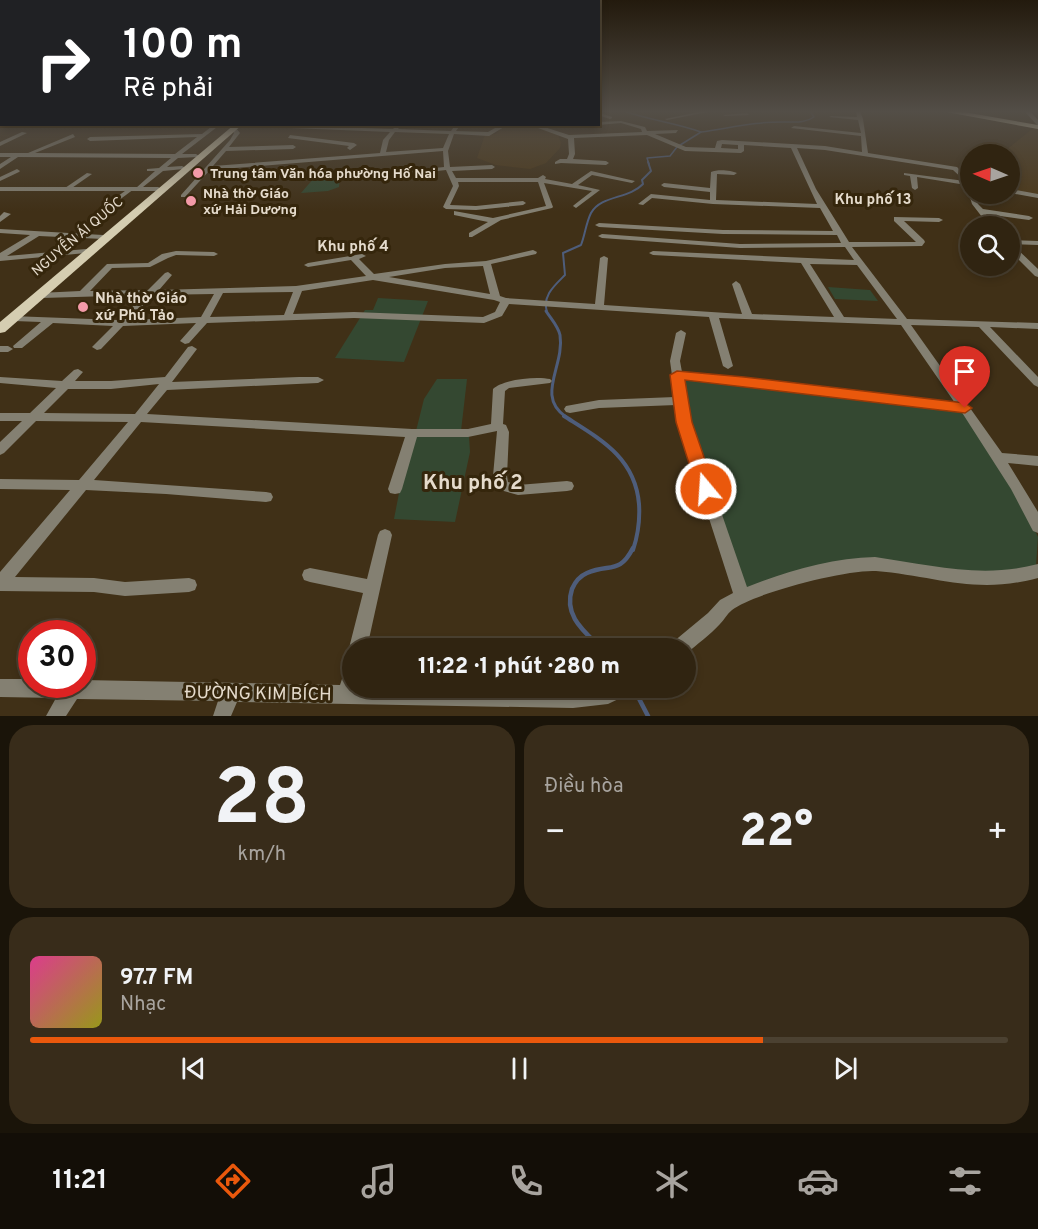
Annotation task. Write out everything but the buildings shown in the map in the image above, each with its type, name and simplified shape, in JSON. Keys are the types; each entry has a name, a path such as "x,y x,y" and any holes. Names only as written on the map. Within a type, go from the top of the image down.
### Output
{"main road":[{"path":"179,174 196,156 211,144"},
{"path":"179,174 214,144"},
{"name":"NGUYỄN ÁI QUỐC","path":"0,329 86,251 158,189 179,174"},
{"name":"NGUYỄN ÁI QUỐC","path":"0,321 36,298 179,174"}],"street":[{"path":"0,167 22,155 50,144"},
{"path":"100,211 164,169 192,144"},
{"path":"183,196 228,144"},
{"path":"347,144 354,145 350,148"},
{"path":"383,154 386,144"},
{"path":"446,207 456,186 448,169 448,144"},
{"path":"569,161 573,144"},
{"path":"675,144 683,148 741,151 741,144"},
{"path":"769,144 865,154 955,168 960,171"},
{"path":"864,144 865,154"},
{"path":"793,146 802,172 846,245 965,408 998,457 1031,511 1038,527"},
{"path":"225,149 293,147"},
{"path":"209,168 446,149"},
{"path":"0,155 196,156"},
{"path":"274,163 276,158 299,155"},
{"path":"557,163 560,160 606,164"},
{"path":"383,179 378,176 492,167"},
{"path":"149,170 164,169 179,174"},
{"path":"0,179 17,171"},
{"path":"713,202 714,172 734,173"},
{"path":"574,185 590,173 632,181"},
{"path":"67,189 89,174"},
{"path":"915,188 909,175 960,184"},
{"path":"455,180 543,178 597,190 576,206"},
{"path":"472,235 495,221 550,207 543,178"},
{"path":"664,184 714,190"},
{"path":"0,189 158,189"},
{"path":"1020,193 1038,196"},
{"path":"641,204 650,196 713,202 821,206"},
{"path":"446,207 476,208 523,203"},
{"path":"977,204 984,216"},
{"path":"446,207 447,211 495,221"},
{"path":"980,211 1029,218"},
{"path":"0,220 7,214"},
{"path":"602,236 722,245 921,243 897,219 939,220"},
{"path":"599,225 704,232 838,232"},
{"path":"2,233 39,232 103,237"},
{"path":"0,258 39,232"},
{"path":"1020,242 1038,243"},
{"path":"0,258 86,251"},
{"path":"36,298 299,288 445,266 486,263 533,252"},
{"path":"81,295 110,266 150,265 165,256 176,253 214,254"},
{"path":"653,253 860,263"},
{"path":"308,265 357,257 372,278 535,304 748,317 1038,326"},
{"path":"1020,257 1038,274"},
{"path":"0,268 10,258"},
{"path":"599,307 604,258"},
{"path":"804,261 841,320"},
{"path":"14,318 120,323 354,315 484,320 499,316 504,310 486,263"},
{"path":"97,347 168,275"},
{"path":"736,284 748,317"},
{"path":"288,316 299,288"},
{"path":"0,584 166,383 220,291"},
{"path":"713,315 728,366"},
{"path":"9,348 50,320"},
{"path":"981,324 1038,383"},
{"path":"681,333 675,362 684,422 742,596"},
{"path":"0,450 78,372"},
{"path":"677,375 965,408"},
{"path":"0,380 66,385 166,383 211,386 250,382 318,380"},
{"path":"497,427 499,389 507,385 546,381"},
{"path":"570,409 599,404 682,401"},
{"path":"0,417 138,418 412,433 468,433 497,427 502,428 503,432 500,476 502,485 518,490 567,486"},
{"path":"395,489 412,433"},
{"path":"998,457 1038,461"},
{"path":"0,484 82,483 266,496"},
{"path":"360,638 385,535"},
{"path":"691,638 726,605 742,596 776,584 872,564 988,579 1011,578 1038,571"},
{"path":"310,575 373,588"},
{"path":"0,584 94,585 125,589 189,585"},
{"name":"ĐƯỜNG KIM BÍCH","path":"0,688 18,688"},
{"name":"ĐƯỜNG KIM BÍCH","path":"96,690 342,694"},
{"path":"222,716 231,693"},
{"path":"56,716 67,698"},
{"name":"ĐƯỜNG KIM BÍCH","path":"528,698 582,698"}],"shaded area":[{"path":"482,144 561,144 546,163 530,169 496,165 477,158"},
{"path":"1020,144 1038,144 1038,195 1020,192"}],"green space":[{"path":"340,176 339,187 328,191 301,193 314,178"},
{"path":"828,287 870,290 878,301 835,299"},
{"path":"378,298 428,301 404,362 335,358 365,310 373,310"},
{"path":"681,377 962,410 1025,509 1038,537 1036,566 985,574 874,560 745,590 688,422"},
{"path":"437,379 467,379 461,431 416,431 424,399"},
{"path":"415,436 469,436 470,452 455,522 394,519"}],"waterway":[{"path":"649,164 647,158 670,156 681,144"},
{"path":"547,312 548,296 565,275 563,253 581,245 589,217 596,207 637,189 643,184 642,180 651,171 648,162"},
{"path":"546,311 560,335 559,358 553,380 553,400 557,409 566,417"},
{"path":"564,416 614,451 631,474 639,504 639,521 633,550"},
{"path":"591,638 573,615 570,607 572,589 584,574 613,567 623,562 633,548"},
{"path":"639,698 648,716"}],"place":[{"name":"Trung tâm Văn hóa phường Hố Nai","path":"198,173"},
{"name":"Nhà thờ Giáo xứ Hải Dương","path":"191,201"},
{"name":"Nhà thờ Giáo xứ Phú Tảo","path":"83,307"}],"district":[{"name":"Khu phố 13","path":"873,199"},
{"name":"Khu phố 4","path":"353,246"},
{"name":"Khu phố 2","path":"473,482"}],"route":[{"path":"706,489 684,422 677,375 965,408"}]}
